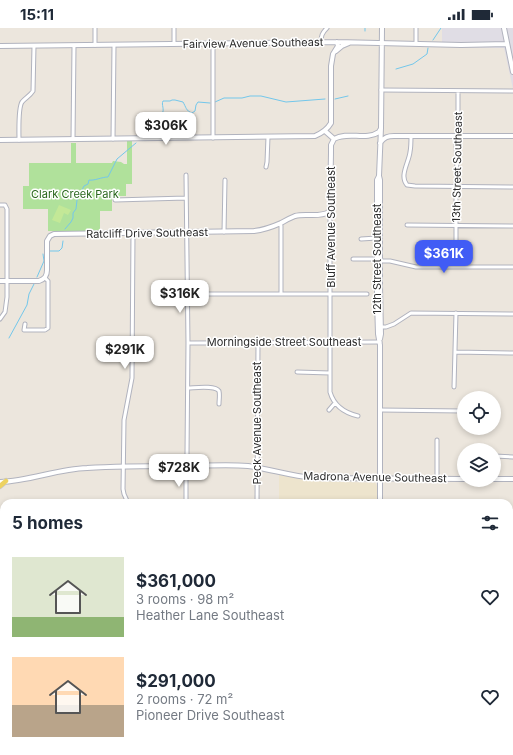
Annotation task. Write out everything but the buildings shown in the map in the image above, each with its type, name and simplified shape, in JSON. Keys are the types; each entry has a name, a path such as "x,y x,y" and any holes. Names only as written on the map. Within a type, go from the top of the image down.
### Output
{"main road":[{"name":"12th Street Southeast","path":"378,260 382,28"},
{"path":"504,28 513,72"},
{"name":"Fairview Avenue Southeast","path":"0,46 321,42 507,44"},
{"path":"0,140 213,138 318,135 330,126 331,66 332,59 338,46 337,42"},
{"path":"335,51 342,46 353,42"},
{"path":"325,131 334,139 340,136 367,136 376,134 380,132 381,128 385,133 394,136"},
{"path":"367,136 376,138 380,144 386,137 394,136 513,136"},
{"name":"Bluff Avenue Southeast","path":"329,212 331,204 331,145 334,139"},
{"name":"12th Street Southeast","path":"379,176 377,180 377,238 379,327 381,334 380,499"},
{"name":"Ratcliff Drive Southeast","path":"45,278 47,274 47,241 52,235 259,231 268,229 294,217 302,215 320,216 329,212"},
{"path":"0,281 40,281 45,278"},
{"name":"Madrona Avenue Southeast","path":"0,482 35,478 67,470 124,466 237,466 257,468 308,478 457,479"},
{"path":"501,479 513,479"},
{"path":"0,486 6,482"}],"street":[{"path":"95,28 95,45"},
{"path":"174,28 174,44"},
{"path":"321,42 322,33 327,28"},
{"path":"416,28 416,43"},
{"path":"213,43 213,138"},
{"path":"113,139 114,45"},
{"path":"19,140 20,107 23,101 33,91 34,46"},
{"path":"73,139 74,46"},
{"path":"381,90 513,91"},
{"name":"13th Street Southeast","path":"456,267 458,91"},
{"path":"411,136 410,153 405,170 404,182 407,185 513,187"},
{"path":"266,167 268,137"},
{"path":"186,175 188,343 186,454"},
{"path":"224,232 225,180"},
{"path":"115,200 186,198"},
{"path":"0,205 6,206 7,209 6,306 5,312 0,319"},
{"name":"Bluff Avenue Southeast","path":"329,212 331,294 330,392 335,403"},
{"path":"280,224 281,294"},
{"path":"407,225 513,226"},
{"path":"126,499 123,489 124,420 132,378 133,233"},
{"path":"361,239 377,238"},
{"path":"353,259 390,261 416,267 513,267"},
{"path":"25,324 24,330 45,330 48,328 48,281 45,278"},
{"path":"187,294 367,294"},
{"path":"379,327 386,327 394,324 411,313 513,314"},
{"path":"454,387 456,313"},
{"name":"Morningside Street Southeast","path":"188,343 380,342"},
{"name":"Peck Avenue Southeast","path":"257,499 258,343"},
{"path":"455,352 513,353"},
{"path":"297,372 330,373"},
{"path":"188,388 216,389 219,394 219,404"},
{"path":"329,410 335,403 348,413 358,416"},
{"path":"380,410 457,411"},
{"path":"437,440 437,478"},
{"path":"501,456 513,457"},
{"path":"186,474 186,499"}],"shaded area":[{"path":"442,28 513,28 513,89 504,48 442,47"},
{"path":"279,475 311,481 375,483 377,486 377,499 279,499"}],"green space":[{"name":"Clark Creek Park","path":"127,141 132,141 132,184 126,184 126,196 112,196 112,211 100,211 100,231 48,231 48,209 23,209 23,186 29,186 29,163 71,163 71,143 76,143 76,163 112,163 113,161 127,164"},
{"path":"59,205 71,210 68,215 64,213 60,223 52,220"}],"waterway":[{"path":"433,40 441,28"},
{"path":"396,69 413,64 427,54 428,48"},
{"path":"215,102 224,98 242,98 250,96 261,96 286,102 325,99"},
{"path":"335,99 348,96"},
{"path":"145,133 163,112 163,101 175,100 183,102 187,110 192,113 195,111 198,102 210,103"},
{"path":"65,229 73,218 77,200 84,186 88,184 89,180 108,177 117,159 136,143"},
{"path":"50,251 59,251 62,248 63,241"},
{"path":"37,277 44,261 43,254"},
{"path":"9,338 27,305 29,294 34,284"}]}
